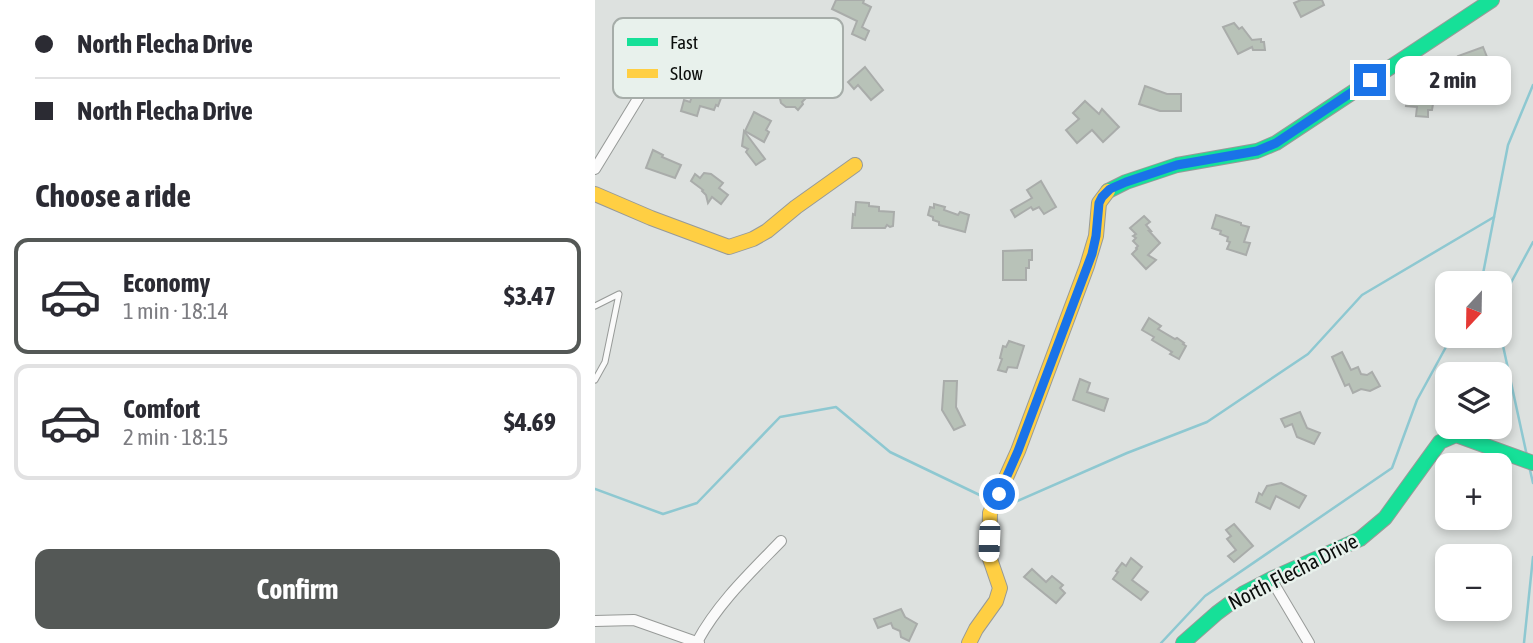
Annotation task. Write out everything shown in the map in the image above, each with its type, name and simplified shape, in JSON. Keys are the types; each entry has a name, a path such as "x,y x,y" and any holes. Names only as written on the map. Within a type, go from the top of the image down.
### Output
{"street":[{"path":"969,643 996,601 1000,588 989,556 990,513 1018,451 1087,267 1094,245 1099,203 1105,193 1126,182 1177,165 1257,151 1276,143 1492,0"},
{"path":"595,169 638,98"},
{"path":"595,194 729,247 767,231 855,164"},
{"name":"North Flecha Drive","path":"1183,643 1244,593 1360,539 1385,518 1440,442 1456,435 1533,463"},
{"path":"595,621 634,620 698,642 707,623 727,598 781,541"},
{"path":"1271,579 1309,643"}],"lane":[{"path":"595,306 619,294 605,362 595,380"}],"building":[{"path":"836,0 864,0 863,3 871,7 862,27 869,31 865,40 852,34 857,21 832,9"},
{"path":"1301,0 1322,0 1324,5 1301,17 1294,3"},
{"path":"1234,23 1239,29 1242,27 1252,40 1261,39 1265,50 1253,50 1252,47 1238,54 1223,27"},
{"path":"1483,47 1489,62 1480,65 1485,80 1468,86 1458,56"},
{"path":"865,67 883,90 871,100 858,85 854,89 848,82"},
{"path":"1408,82 1418,83 1418,95 1428,96 1427,100 1433,104 1432,110 1428,110 1428,117 1416,116 1417,107 1406,106 1407,100 1402,100 1403,90 1408,90"},
{"path":"1145,86 1167,94 1181,94 1181,111 1160,111 1139,104"},
{"path":"691,98 721,98 714,110 700,106 697,116 681,111 684,100 690,102"},
{"path":"780,98 806,98 798,110 781,103"},
{"path":"1085,101 1099,114 1102,109 1119,127 1103,142 1092,130 1077,143 1066,130 1079,119 1073,113"},
{"path":"754,112 771,121 764,142 745,131"},
{"path":"744,131 765,159 756,165 746,152 748,149 742,146"},
{"path":"653,150 681,165 675,178 646,168"},
{"path":"704,173 711,174 723,183 719,188 728,195 721,204 712,197 708,203 703,190 691,181 695,174 700,178"},
{"path":"1041,181 1056,207 1044,214 1039,207 1033,210 1031,207 1015,217 1011,210 1032,198 1027,190"},
{"path":"856,202 869,203 869,206 879,207 879,211 894,212 893,226 852,228"},
{"path":"934,204 958,215 960,212 969,215 965,232 939,225 939,222 933,220 933,217 928,215"},
{"path":"1216,215 1249,227 1244,242 1250,243 1246,255 1227,249 1230,242 1227,241 1228,237 1212,228"},
{"path":"1144,216 1150,222 1146,225 1149,231 1160,243 1148,255 1156,260 1146,269 1132,254 1138,246 1133,241 1136,234 1130,228"},
{"path":"1032,250 1032,260 1029,260 1029,268 1026,268 1026,280 1003,280 1003,251"},
{"path":"1149,318 1161,326 1158,329 1184,343 1186,346 1179,359 1142,330"},
{"path":"1009,341 1024,346 1017,368 1008,367 1006,372 998,370 1003,346 1006,347"},
{"path":"1342,352 1351,370 1358,367 1361,374 1372,372 1380,386 1370,391 1361,389 1353,393 1349,384 1345,386 1332,357"},
{"path":"1080,379 1090,383 1087,392 1108,399 1104,411 1073,400"},
{"path":"944,381 957,381 956,407 965,425 954,430 942,410"},
{"path":"1300,412 1307,428 1320,433 1314,444 1297,437 1292,424 1285,427 1281,419"},
{"path":"1281,483 1306,496 1299,508 1276,496 1270,509 1256,502 1259,493 1262,495 1267,486"},
{"path":"1234,524 1253,546 1234,562 1228,556 1236,550 1227,539 1231,536 1226,530"},
{"path":"1131,558 1142,567 1132,580 1148,592 1141,600 1113,579 1122,563 1126,566"},
{"path":"1032,569 1046,582 1052,576 1063,585 1060,588 1065,593 1056,603 1024,577"},
{"path":"901,609 905,617 917,624 909,641 901,637 900,631 893,628 891,623 878,628 874,619"}],"waterway":[{"path":"1484,271 1508,145 1533,85"},
{"path":"999,505 1004,507 1127,453 1207,422 1308,354 1362,295 1494,217"},
{"path":"1512,281 1533,242"},
{"path":"1161,643 1205,596 1392,468 1417,400 1445,348"},
{"path":"1503,348 1527,456"},
{"path":"595,489 663,514 697,503 780,417 836,407 890,452 990,500"},
{"path":"1529,466 1533,483"},
{"path":"1524,643 1533,557"}],"traffic: fast":[{"path":"1108,191 1177,165 1257,151 1276,143 1492,0"},
{"path":"1183,643 1244,593 1360,539 1385,518 1440,442 1456,435 1533,463"}],"traffic: slow":[{"path":"595,194 729,247 767,231 855,165"},
{"path":"969,643 996,601 1000,588 989,556 990,513 1018,451 1087,266 1096,236 1099,203 1108,191"}],"route":[{"path":"999,494 1018,451 1092,254 1099,203 1105,193 1126,182 1177,165 1257,151 1276,143 1370,80"}]}
